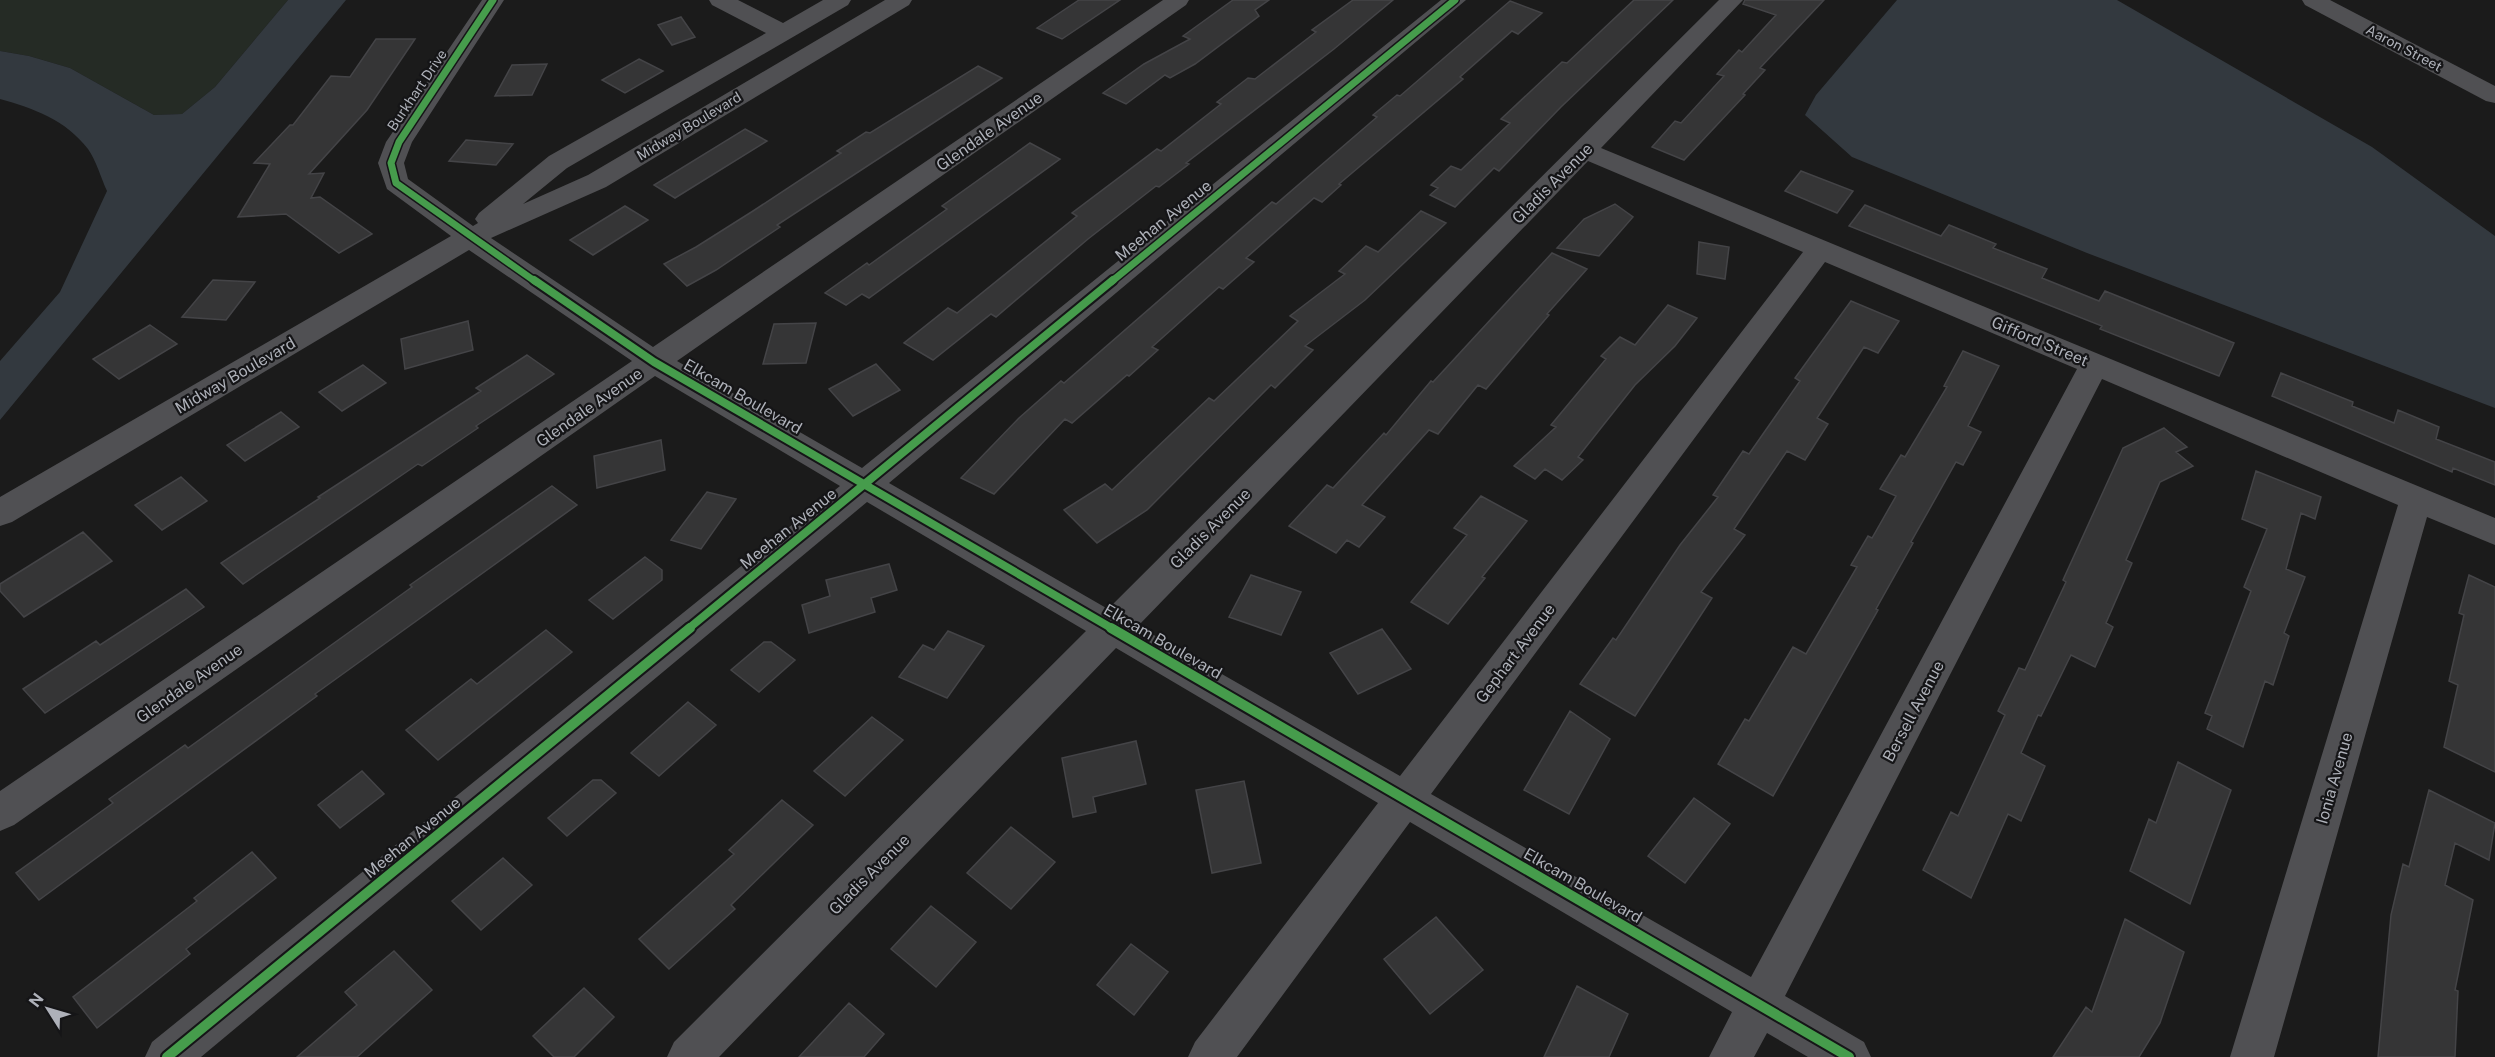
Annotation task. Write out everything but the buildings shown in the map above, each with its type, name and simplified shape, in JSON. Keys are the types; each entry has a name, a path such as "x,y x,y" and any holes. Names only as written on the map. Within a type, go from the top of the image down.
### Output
{"street":[{"name":"Burkhart Drive","path":"470,237 396,183 391,163 399,142 493,0"},
{"path":"720,0 784,33"},
{"name":"Midway Boulevard","path":"470,237 558,162 840,0"},
{"name":"Midway Boulevard","path":"0,513 470,237 597,181 901,0"},
{"name":"Glendale Avenue","path":"0,813 1178,0"},
{"name":"Meehan Avenue","path":"167,1057 1455,0"},
{"name":"Gladis Avenue","path":"689,1057 1732,0"},
{"name":"Aaron Street","path":"2316,0 2495,96"},
{"name":"Gifford Street","path":"1584,150 2495,532"},
{"name":"Elkcam Boulevard","path":"470,237 654,362 1849,1057"},
{"name":"Gephart Avenue","path":"1210,1057 1820,249"},
{"name":"Bersell Avenue","path":"1731,1057 2095,364"},
{"name":"Ionia Avenue","path":"2252,1057 2416,500"}],"shaded area":[{"path":"0,0 288,0 215,87 182,114 154,115 70,68 29,56 0,51"},
{"path":"288,0 346,0 0,420 0,361 60,292 107,191 91,153 70,130 37,111 0,99 0,51 29,56 70,68 154,115 182,114 215,87"},
{"path":"1897,0 2117,0 2372,147 2495,236 2495,408 2087,253 1852,157 1805,115 1816,95"}],"cycle path":[{"path":"493,0 399,142 391,163 396,183 470,237 654,362 1849,1057"},
{"path":"167,1057 1455,0"}]}
